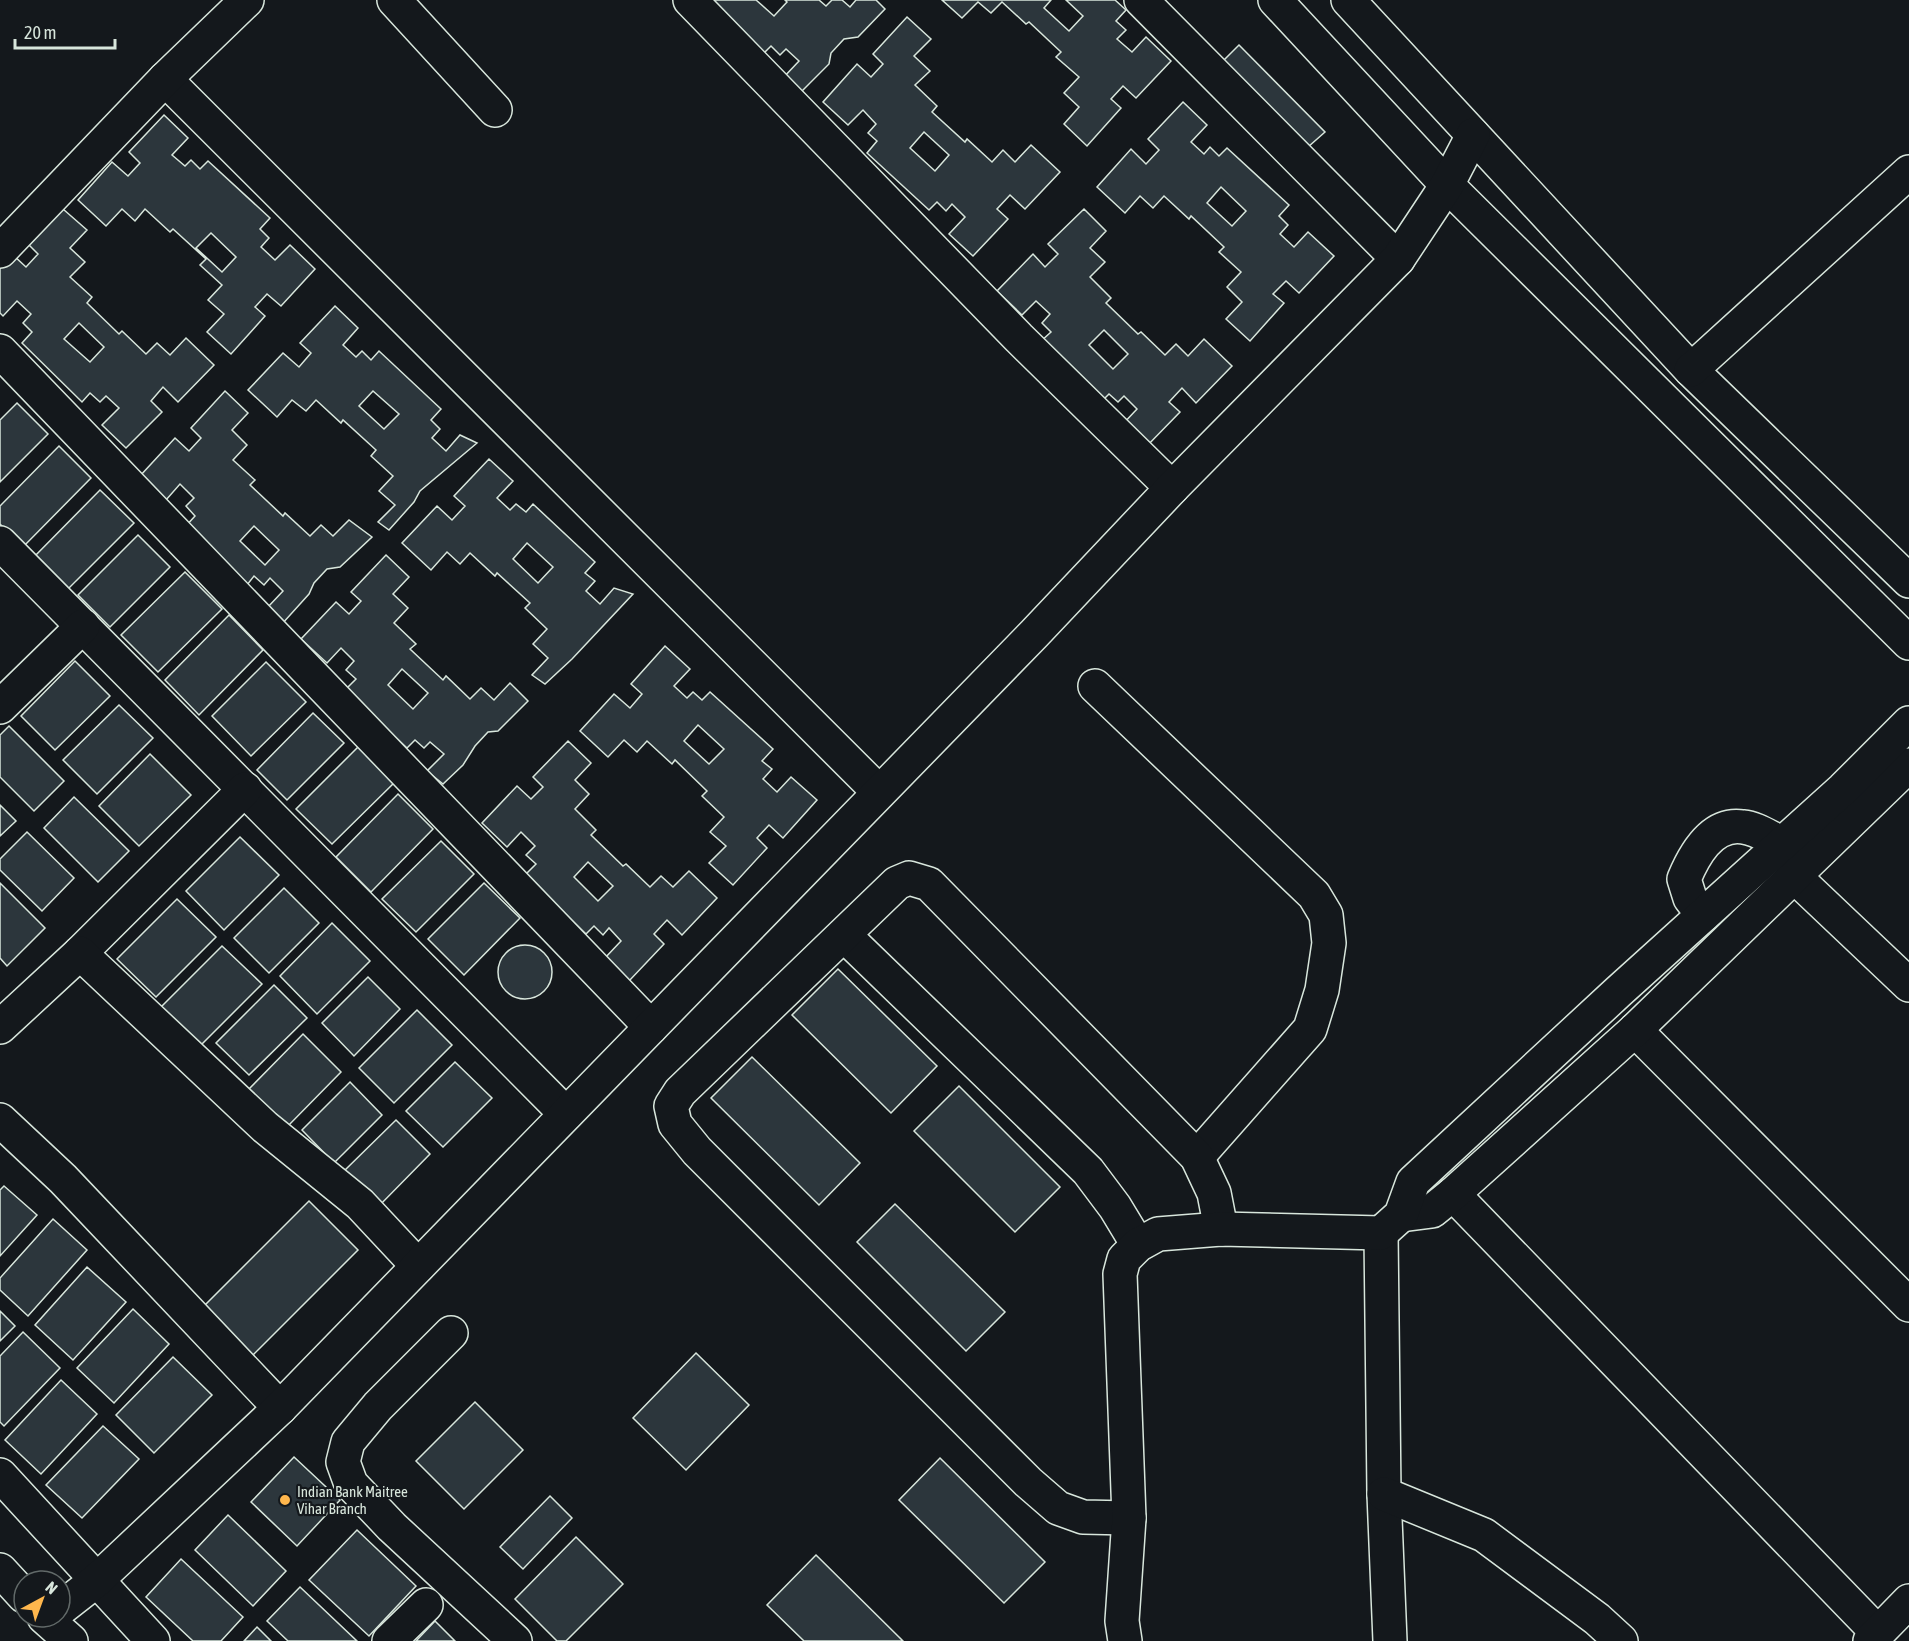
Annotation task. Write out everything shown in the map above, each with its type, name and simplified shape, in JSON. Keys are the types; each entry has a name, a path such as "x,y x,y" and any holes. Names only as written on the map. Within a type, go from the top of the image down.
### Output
{"street":[{"path":"0,251 165,79 247,0"},
{"path":"394,0 495,110"},
{"path":"690,0 1019,338 1172,488"},
{"path":"1141,0 1398,259"},
{"path":"1275,0 1448,185 1909,643"},
{"path":"1348,0 1691,370 1909,581"},
{"path":"165,79 879,792"},
{"path":"72,1599 97,1580 280,1408 1034,634 1172,488 1398,259 1448,185 1473,135"},
{"path":"1691,370 1909,172"},
{"path":"0,351 651,1027"},
{"path":"0,543 566,1114"},
{"path":"0,707 83,626"},
{"path":"1095,686 1314,895 1326,915 1329,943 1322,990 1310,1029 1197,1157"},
{"path":"1390,1641 1384,1494 1391,1224 1413,1182 1843,789 1909,723"},
{"path":"1125,1641 1122,1621 1129,1518 1120,1274 1124,1259 1138,1245 1158,1234 1221,1228 1391,1224 1432,1211 1635,1029 1909,765"},
{"path":"0,1027 80,953 245,789"},
{"path":"1703,915 1690,898 1684,879 1694,856 1712,835 1730,825 1745,827 1782,843"},
{"path":"1794,876 1909,985"},
{"path":"1129,1518 1083,1517 1058,1508 1050,1502 697,1151 675,1124 671,1106 680,1092 897,883 909,878 929,884 1197,1157 1214,1193 1221,1228"},
{"path":"844,935 1088,1172 1115,1207 1138,1245"},
{"path":"80,953 266,1127 360,1204 418,1266"},
{"path":"1635,1029 1909,1305"},
{"path":"0,1120 63,1179 280,1408"},
{"path":"1453,1194 1874,1637 1909,1601"},
{"path":"451,1333 378,1406 348,1443 343,1462 351,1484 392,1527 515,1641"},
{"path":"0,1475 153,1641"},
{"path":"1384,1494 1484,1535 1597,1619 1621,1641"},
{"path":"0,1570 12,1583"},
{"path":"389,1641 426,1605"},
{"path":"61,1629 71,1641"}],"building":[{"path":"705,0 756,0 774,16 787,2 785,0 819,0 826,6 832,0 842,0 850,7 856,0 876,0 885,9 858,37 844,39 831,53 829,64 800,93 783,78 799,61 786,49 780,55 771,46 763,54"},
{"path":"942,0 1051,0 1044,8 1069,31 1083,16 1066,0 1115,0 1126,10 1116,21 1126,30 1117,39 1132,52 1146,37 1171,61 1136,98 1123,86 1111,99 1121,108 1087,146 1064,124 1079,107 1064,93 1079,77 1056,57 1061,52 1029,22 1026,24 1002,2 991,13 978,2 962,18"},
{"path":"907,17 931,39 914,56 930,71 915,85 937,106 932,112 965,142 967,139 992,162 1003,150 1015,162 1031,145 1060,172 1025,209 1010,195 997,209 1008,219 973,256 949,234 965,217 952,204 946,211 937,202 929,210 867,153 877,141 868,133 876,124 863,110 848,125 823,102 857,64 871,77 883,64 873,54","holes":["924,132 949,155 935,171 910,148"]},
{"path":"1239,45 1325,132 1308,147 1223,61"},
{"path":"1183,102 1207,125 1191,142 1204,154 1210,147 1219,156 1227,148 1289,205 1279,216 1288,225 1280,234 1294,247 1308,232 1334,256 1299,293 1286,281 1273,294 1284,303 1250,341 1226,319 1242,302 1227,287 1241,272 1219,252 1224,247 1191,216 1189,219 1164,196 1153,208 1140,196 1125,213 1097,187 1131,149 1146,164 1159,150 1148,139","holes":["1221,187 1246,211 1232,226 1207,203"]},
{"path":"164,115 188,138 172,155 185,166 191,160 200,169 208,161 270,218 260,229 269,238 261,247 275,260 290,245 315,269 281,306 267,294 255,307 265,316 231,354 207,332 224,314 208,300 222,285 200,265 206,259 173,229 170,232 145,209 135,221 122,209 106,226 78,200 112,162 128,176 140,163 129,152","holes":["211,233 236,257 222,272 196,248"]},
{"path":"63,209 87,230 70,248 85,262 70,277 92,297 87,303 119,334 122,331 146,354 157,343 170,355 186,338 214,365 178,402 163,387 151,401 162,412 126,448 102,425 119,408 106,396 100,402 90,393 82,402 22,343 32,332 23,323 31,314 17,301 3,316 0,313 0,268 13,255 26,267 38,254 29,245","holes":["79,323 104,347 90,362 64,339"]},
{"path":"1084,209 1106,231 1090,248 1105,262 1090,277 1111,298 1106,303 1138,334 1141,332 1165,355 1176,344 1188,356 1204,339 1232,366 1196,403 1182,388 1169,402 1180,412 1144,449 1121,426 1137,409 1124,396 1118,402 1109,394 1101,402 1040,342 1051,332 1042,323 1050,314 1036,301 1022,315 997,291 1033,254 1045,267 1058,254 1048,244","holes":["1104,330 1128,354 1113,369 1089,345"]},
{"path":"335,306 358,328 343,345 356,357 362,351 371,360 379,351 441,409 431,420 440,429 432,438 446,451 460,435 477,443 420,491 414,502 389,530 378,522 395,505 379,491 393,476 371,456 376,450 343,420 341,423 316,400 306,411 292,400 277,417 248,390 283,353 299,367 311,353 300,343","holes":["373,391 399,414 384,429 359,406"]},
{"path":"225,391 248,413 232,430 247,445 233,460 255,480 250,485 283,516 285,513 310,536 321,525 333,536 349,520 372,537 340,567 327,569 314,583 309,594 282,624 267,608 283,591 270,578 264,585 254,576 247,585 185,527 195,516 186,506 194,498 180,484 166,500 140,476 175,438 189,451 201,438 191,428","holes":["254,526 279,550 265,565 240,541"]},
{"path":"17,403 48,434 0,482 0,420"},
{"path":"59,446 91,478 23,547 0,524 0,506"},
{"path":"489,459 513,481 497,498 510,510 516,504 526,512 533,504 595,562 585,573 595,581 586,591 600,604 614,588 633,594 572,659 545,684 532,675 548,658 533,644 547,629 525,608 530,603 497,573 495,576 470,553 460,564 447,552 431,570 402,543 437,506 452,520 465,506 454,496","holes":["527,543 553,567 538,583 513,559"]},
{"path":"100,490 134,523 66,591 33,558"},
{"path":"138,535 170,567 110,627 78,595"},
{"path":"386,555 409,577 393,594 408,608 394,623 416,644 410,649 443,680 446,676 470,699 481,688 494,700 510,683 528,701 498,731 488,732 475,746 463,765 443,784 427,771 444,754 430,742 424,748 415,740 407,748 345,690 356,679 346,670 354,661 341,648 327,663 301,639 336,602 349,614 361,601 351,592","holes":["402,669 428,693 413,709 388,685"]},
{"path":"185,572 222,609 158,672 121,635"},
{"path":"229,615 263,650 199,715 165,680"},
{"path":"665,646 690,669 674,686 687,698 693,692 702,700 710,692 773,749 762,761 772,769 763,779 777,792 791,777 817,800 783,838 769,825 757,838 767,848 733,885 709,863 726,846 710,832 724,817 702,796 707,791 675,760 672,764 647,741 637,752 624,740 608,757 580,731 614,694 630,708 642,694 631,684","holes":["698,725 724,749 709,764 684,741"]},
{"path":"75,661 110,696 55,750 21,716"},
{"path":"266,662 306,702 251,756 212,716"},
{"path":"119,705 153,738 97,794 63,760"},
{"path":"313,713 344,743 287,800 257,770"},
{"path":"9,726 64,781 34,811 0,777 0,735"},
{"path":"568,741 591,763 575,780 589,794 575,809 596,830 591,835 623,866 626,864 650,887 661,876 673,887 689,871 717,898 682,935 667,920 654,934 664,944 629,981 605,958 621,941 609,928 603,935 594,926 586,934 525,875 536,864 526,855 535,846 521,832 507,847 482,823 517,786 531,799 543,787 533,777","holes":["588,862 613,886 598,901 574,877"]},
{"path":"361,744 397,780 332,844 296,809"},
{"path":"150,754 191,795 139,846 99,806"},
{"path":"398,794 433,829 371,892 336,857"},
{"path":"74,797 129,851 98,882 44,828"},
{"path":"0,805 16,821 0,836"},
{"path":"27,832 74,878 42,911 0,870 0,859"},
{"path":"240,837 279,875 224,930 186,891"},
{"path":"441,841 474,874 416,932 382,899"},
{"path":"0,883 45,928 7,966 0,958"},
{"path":"484,883 520,918 464,975 428,939"},
{"path":"284,888 319,923 269,973 234,938"},
{"path":"177,899 216,937 156,997 117,959"},
{"path":"332,923 370,961 317,1014 280,976"},
{"path":"525,945 535,947 544,953 550,962 552,972 550,982 544,991 535,997 525,999 515,997 506,991 500,982 498,972 500,962 506,953 515,947"},
{"path":"222,946 262,984 200,1046 161,1007"},
{"path":"838,969 937,1066 891,1113 792,1015"},
{"path":"368,977 400,1009 354,1056 322,1023"},
{"path":"274,985 307,1018 249,1075 216,1043"},
{"path":"417,1010 452,1045 394,1103 359,1068"},
{"path":"303,1034 341,1072 286,1128 248,1090"},
{"path":"752,1057 860,1163 819,1205 711,1098"},
{"path":"455,1062 492,1098 443,1147 406,1111"},
{"path":"350,1082 382,1115 334,1163 302,1130"},
{"path":"959,1086 1060,1187 1015,1232 914,1131"},
{"path":"396,1120 430,1154 378,1207 343,1172"},
{"path":"4,1186 37,1215 0,1256 0,1190"},
{"path":"309,1201 358,1250 248,1360 199,1311"},
{"path":"895,1204 1005,1312 966,1351 857,1242"},
{"path":"53,1219 87,1250 28,1316 0,1290 0,1278"},
{"path":"87,1267 126,1302 73,1360 35,1325"},
{"path":"133,1309 169,1344 114,1403 77,1368"},
{"path":"0,1311 15,1326 0,1341"},
{"path":"23,1332 60,1368 4,1426 0,1422 0,1356"},
{"path":"696,1353 749,1405 686,1470 633,1418"},
{"path":"173,1357 212,1395 154,1453 116,1415"},
{"path":"61,1380 97,1414 41,1474 5,1440"},
{"path":"475,1402 523,1450 464,1509 416,1461"},
{"path":"103,1426 139,1459 82,1518 46,1485"},
{"path":"294,1457 340,1500 297,1546 251,1502"},
{"path":"940,1458 1045,1562 1004,1603 899,1500"},
{"path":"550,1496 572,1518 523,1569 500,1547"},
{"path":"228,1515 286,1571 253,1606 195,1550"},
{"path":"357,1530 416,1586 369,1636 309,1580"},
{"path":"576,1537 623,1584 566,1641 557,1641 515,1599"},
{"path":"816,1555 903,1641 804,1641 767,1605"},
{"path":"181,1559 243,1617 221,1641 193,1641 146,1597"},
{"path":"300,1587 357,1641 288,1641 267,1621"},
{"path":"435,1621 455,1641 416,1641"},
{"path":"257,1627 271,1641 244,1641"}],"place":[{"name":"Indian Bank Maitree Vihar Branch","path":"285,1500"}]}
